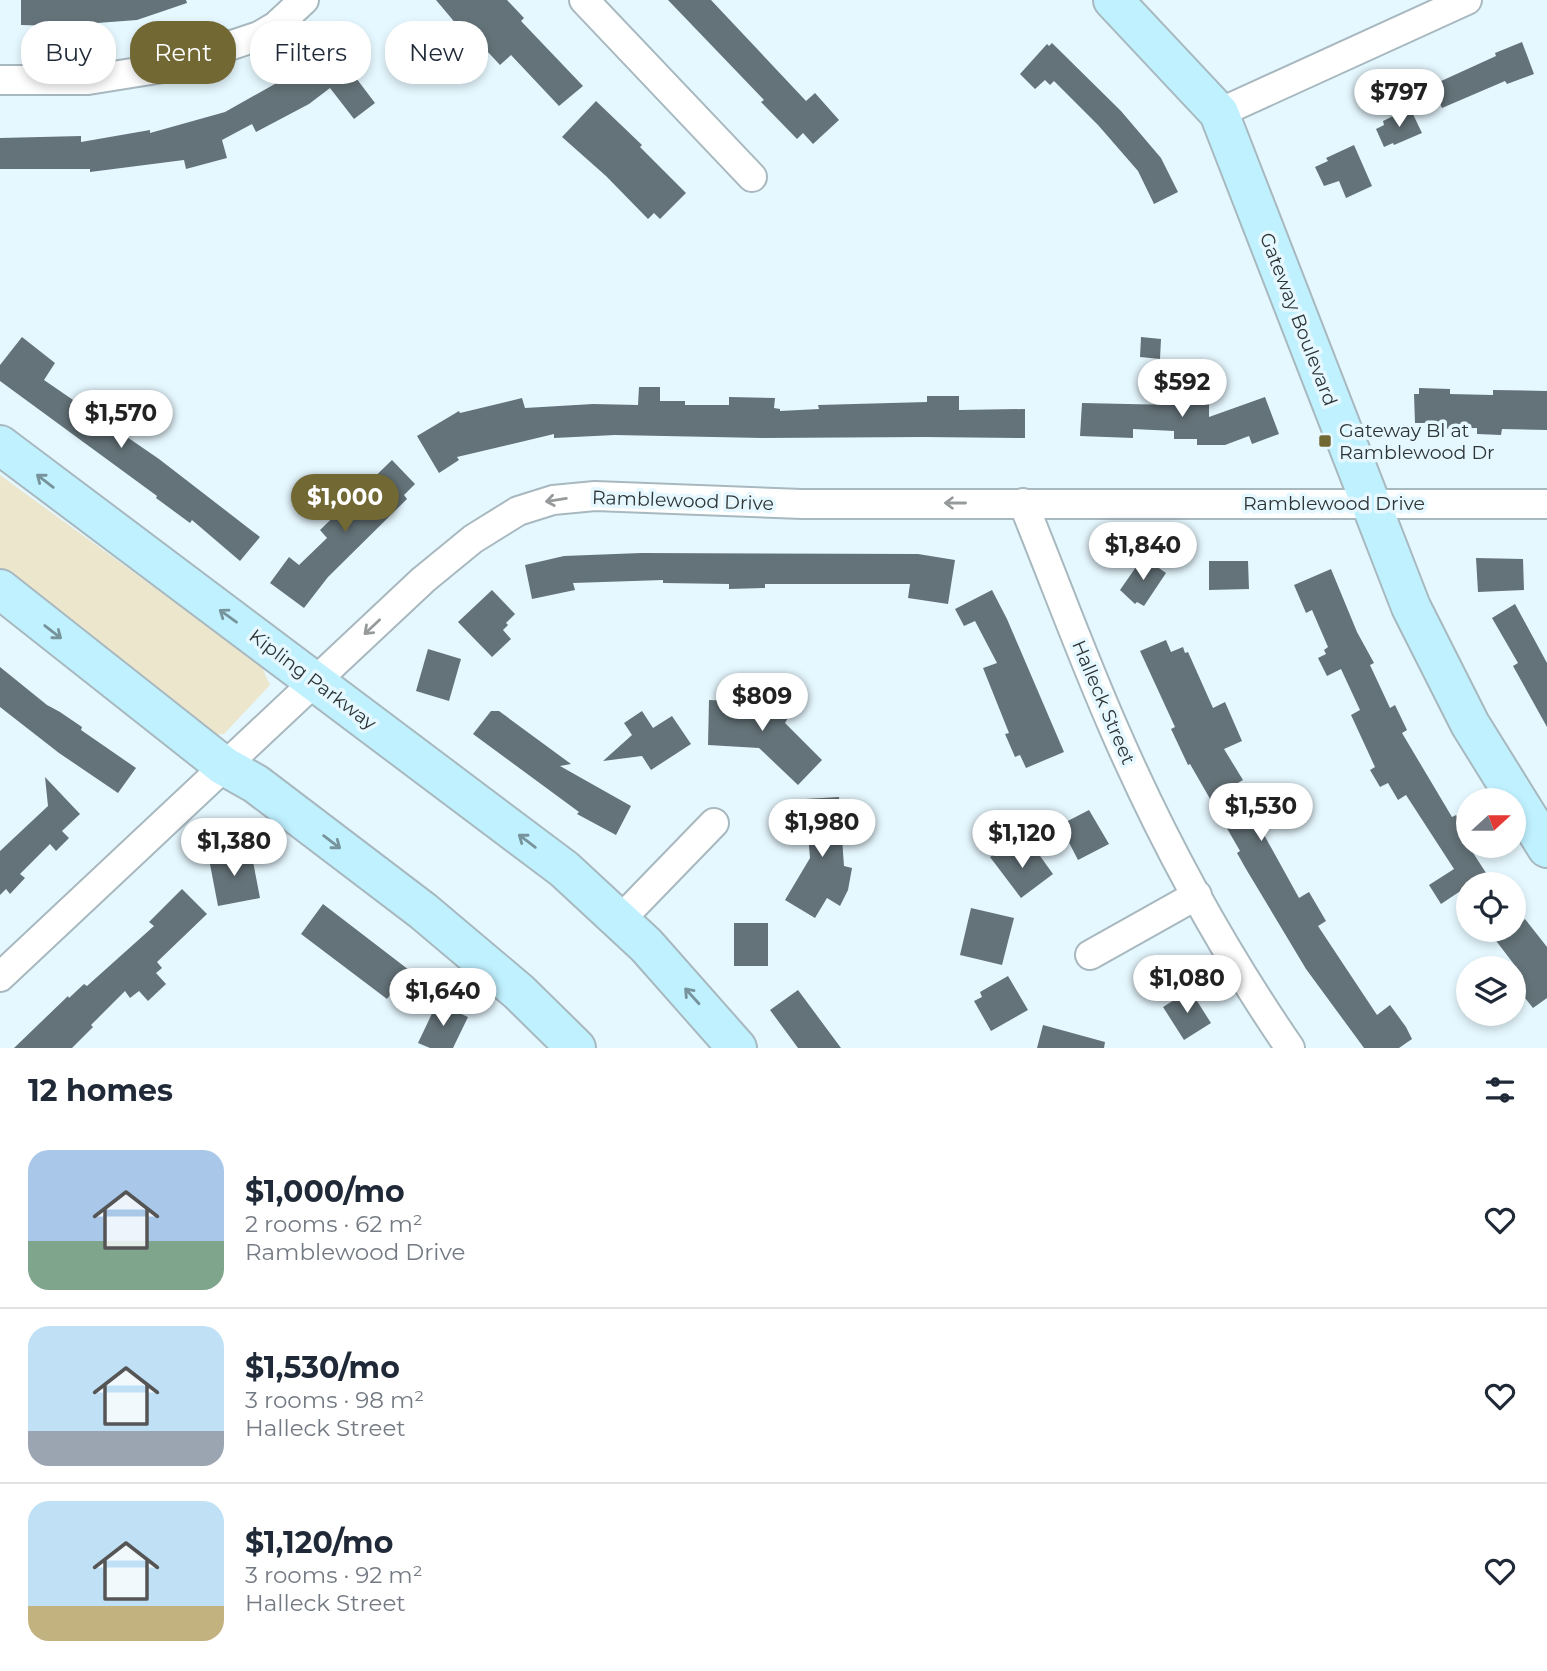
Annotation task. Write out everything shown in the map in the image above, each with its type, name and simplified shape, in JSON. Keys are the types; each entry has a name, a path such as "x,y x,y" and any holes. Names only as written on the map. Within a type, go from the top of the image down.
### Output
{"street":[{"path":"0,80 88,80 163,68 259,36 276,26 304,0"},
{"path":"584,0 752,177"},
{"name":"Gateway Boulevard","path":"1113,0 1219,113 1411,607 1444,676 1500,776 1547,848"},
{"path":"1219,113 1467,0"},
{"name":"Kipling Parkway","path":"0,445 44,481 258,638 564,869 646,945 737,1048"},
{"name":"Ramblewood Drive","path":"0,977 423,580 474,539 518,511 545,502 595,496 802,504 1547,504"},
{"name":"Halleck Street","path":"1023,503 1114,730 1155,819 1240,971 1290,1048"},
{"path":"0,589 224,766 256,784 424,911 519,992 562,1043"},
{"path":"620,920 714,823"},
{"path":"1090,955 1197,895"}],"shaded area":[{"path":"0,475 261,665 270,685 224,734 209,735 0,575"}],"building":[{"path":"21,0 186,0 187,3 137,20 21,21"},
{"path":"436,0 507,0 524,18 521,21 583,86 559,106 511,55 500,65 488,52 488,21 454,21"},
{"path":"668,0 711,0 806,101 815,93 839,120 813,144 803,133 797,139 761,102 764,100"},
{"path":"1522,42 1534,74 1507,84 1505,81 1442,108 1433,89 1441,85 1439,82"},
{"path":"1052,43 1121,111 1161,158 1178,192 1154,204 1138,171 1098,125 1054,81 1050,85 1045,80 1035,89 1020,74 1047,44 1049,46"},
{"path":"275,84 361,84 375,103 354,119 330,88 309,104 256,132 252,124 222,140 227,158 186,169 184,160 90,172 90,169 0,169 0,138 81,136 81,142 150,130 150,133 225,112"},
{"path":"596,101 642,145 640,147 686,193 660,219 654,213 648,219 606,176 562,137"},
{"path":"1410,108 1422,133 1384,147 1376,129 1384,125 1383,121"},
{"path":"1354,145 1372,186 1346,198 1339,181 1324,186 1315,167 1328,161 1326,158"},
{"path":"22,337 55,363 44,380 159,459 260,537 240,561 192,520 190,523 0,381 0,365"},
{"path":"1141,337 1161,339 1160,359 1140,357"},
{"path":"1174,382 1209,383 1209,417 1265,397 1279,434 1252,444 1249,436 1225,445 1197,445 1197,439 1174,439 1174,431 1133,429 1133,438 1080,436 1082,403 1174,405"},
{"path":"639,387 660,387 660,401 685,401 685,405 729,405 729,397 775,398 774,408 780,411 819,409 818,405 927,402 927,396 959,396 959,410 1025,409 1025,438 615,435 554,438 554,434 457,457 459,460 439,473 417,436 459,411 460,413 522,398 525,408 593,404 638,405"},
{"path":"1419,388 1450,389 1450,394 1493,395 1493,390 1547,391 1547,430 1502,429 1501,435 1477,434 1477,428 1427,429 1426,423 1415,423 1414,394 1419,394"},
{"path":"392,460 415,484 404,495 407,499 328,577 304,608 270,583 289,557 299,565 327,538 320,530"},
{"path":"641,553 918,554 955,560 948,604 908,598 910,584 765,584 765,588 729,589 729,584 663,583 663,580 573,583 575,590 532,599 525,565 564,556"},
{"path":"1143,557 1166,573 1144,606 1137,602 1135,604 1120,590"},
{"path":"1476,558 1523,559 1524,590 1478,592"},
{"path":"1209,561 1248,561 1249,589 1209,590"},
{"path":"1331,569 1357,632 1374,663 1370,665 1390,708 1395,705 1407,730 1402,733 1452,817 1456,815 1456,858 1476,858 1485,872 1456,872 1456,894 1441,904 1429,885 1454,869 1406,795 1398,800 1388,783 1380,787 1370,770 1375,767 1351,715 1360,710 1341,669 1327,676 1318,658 1326,654 1324,650 1328,647 1312,610 1306,613 1294,585"},
{"path":"492,590 515,614 503,630 511,639 492,657 458,622"},
{"path":"992,590 1064,752 1026,768 1020,755 1015,757 1005,734 1009,733 983,668 997,663 975,621 964,626 955,609"},
{"path":"1515,604 1547,663 1547,727 1513,666 1518,663 1492,618"},
{"path":"1166,640 1171,652 1183,647 1185,653 1188,652 1213,708 1225,702 1242,741 1224,749 1243,780 1236,784 1299,898 1309,892 1326,921 1318,926 1377,1015 1390,1005 1406,1027 1412,1039 1399,1048 1364,1048 1306,969 1246,869 1237,853 1240,851 1190,764 1188,765 1171,729 1175,727 1140,651"},
{"path":"428,649 461,659 449,701 416,691"},
{"path":"0,667 47,705 82,727 81,730 136,768 118,793 59,753 0,707"},
{"path":"761,697 781,700 794,707 785,723 822,760 798,785 759,748 708,745 709,700 760,702"},
{"path":"491,711 499,711 571,764 560,766 631,806 616,835 577,814 579,812 473,734"},
{"path":"642,711 653,728 672,716 691,744 651,770 642,756 603,761 632,735 624,723"},
{"path":"45,777 80,814 62,831 69,838 56,851 50,844 20,874 25,878 10,894 6,889 0,895 0,851 48,806"},
{"path":"839,797 844,866 852,868 848,890 840,906 827,898 815,918 785,900 810,858 805,799"},
{"path":"1089,810 1109,844 1078,860 1060,825"},
{"path":"1008,844 1020,860 1035,849 1053,874 1021,898 990,857"},
{"path":"251,851 260,898 218,906 209,859"},
{"path":"182,889 207,914 157,962 162,968 156,973 166,984 148,1001 139,991 130,998 125,991 72,1048 14,1048 68,996 69,998 84,984 87,986 154,926 149,922"},
{"path":"323,904 409,970 387,999 301,934"},
{"path":"971,908 1014,918 1002,965 960,955"},
{"path":"1526,920 1547,947 1547,998 1533,1008 1526,999 1526,956 1508,956 1497,942 1526,942"},
{"path":"734,923 768,923 768,966 734,966"},
{"path":"1008,976 1028,1010 991,1031 974,1001 982,997 980,992"},
{"path":"798,990 841,1048 798,1048 770,1010"},
{"path":"1190,990 1211,1023 1184,1040 1163,1007"},
{"path":"437,1003 468,1017 453,1048 430,1048 418,1043"},
{"path":"1043,1025 1105,1042 1104,1048 1037,1048"}],"place":[{"name":"Gateway Bl at Ramblewood Dr","path":"1325,441"}]}
